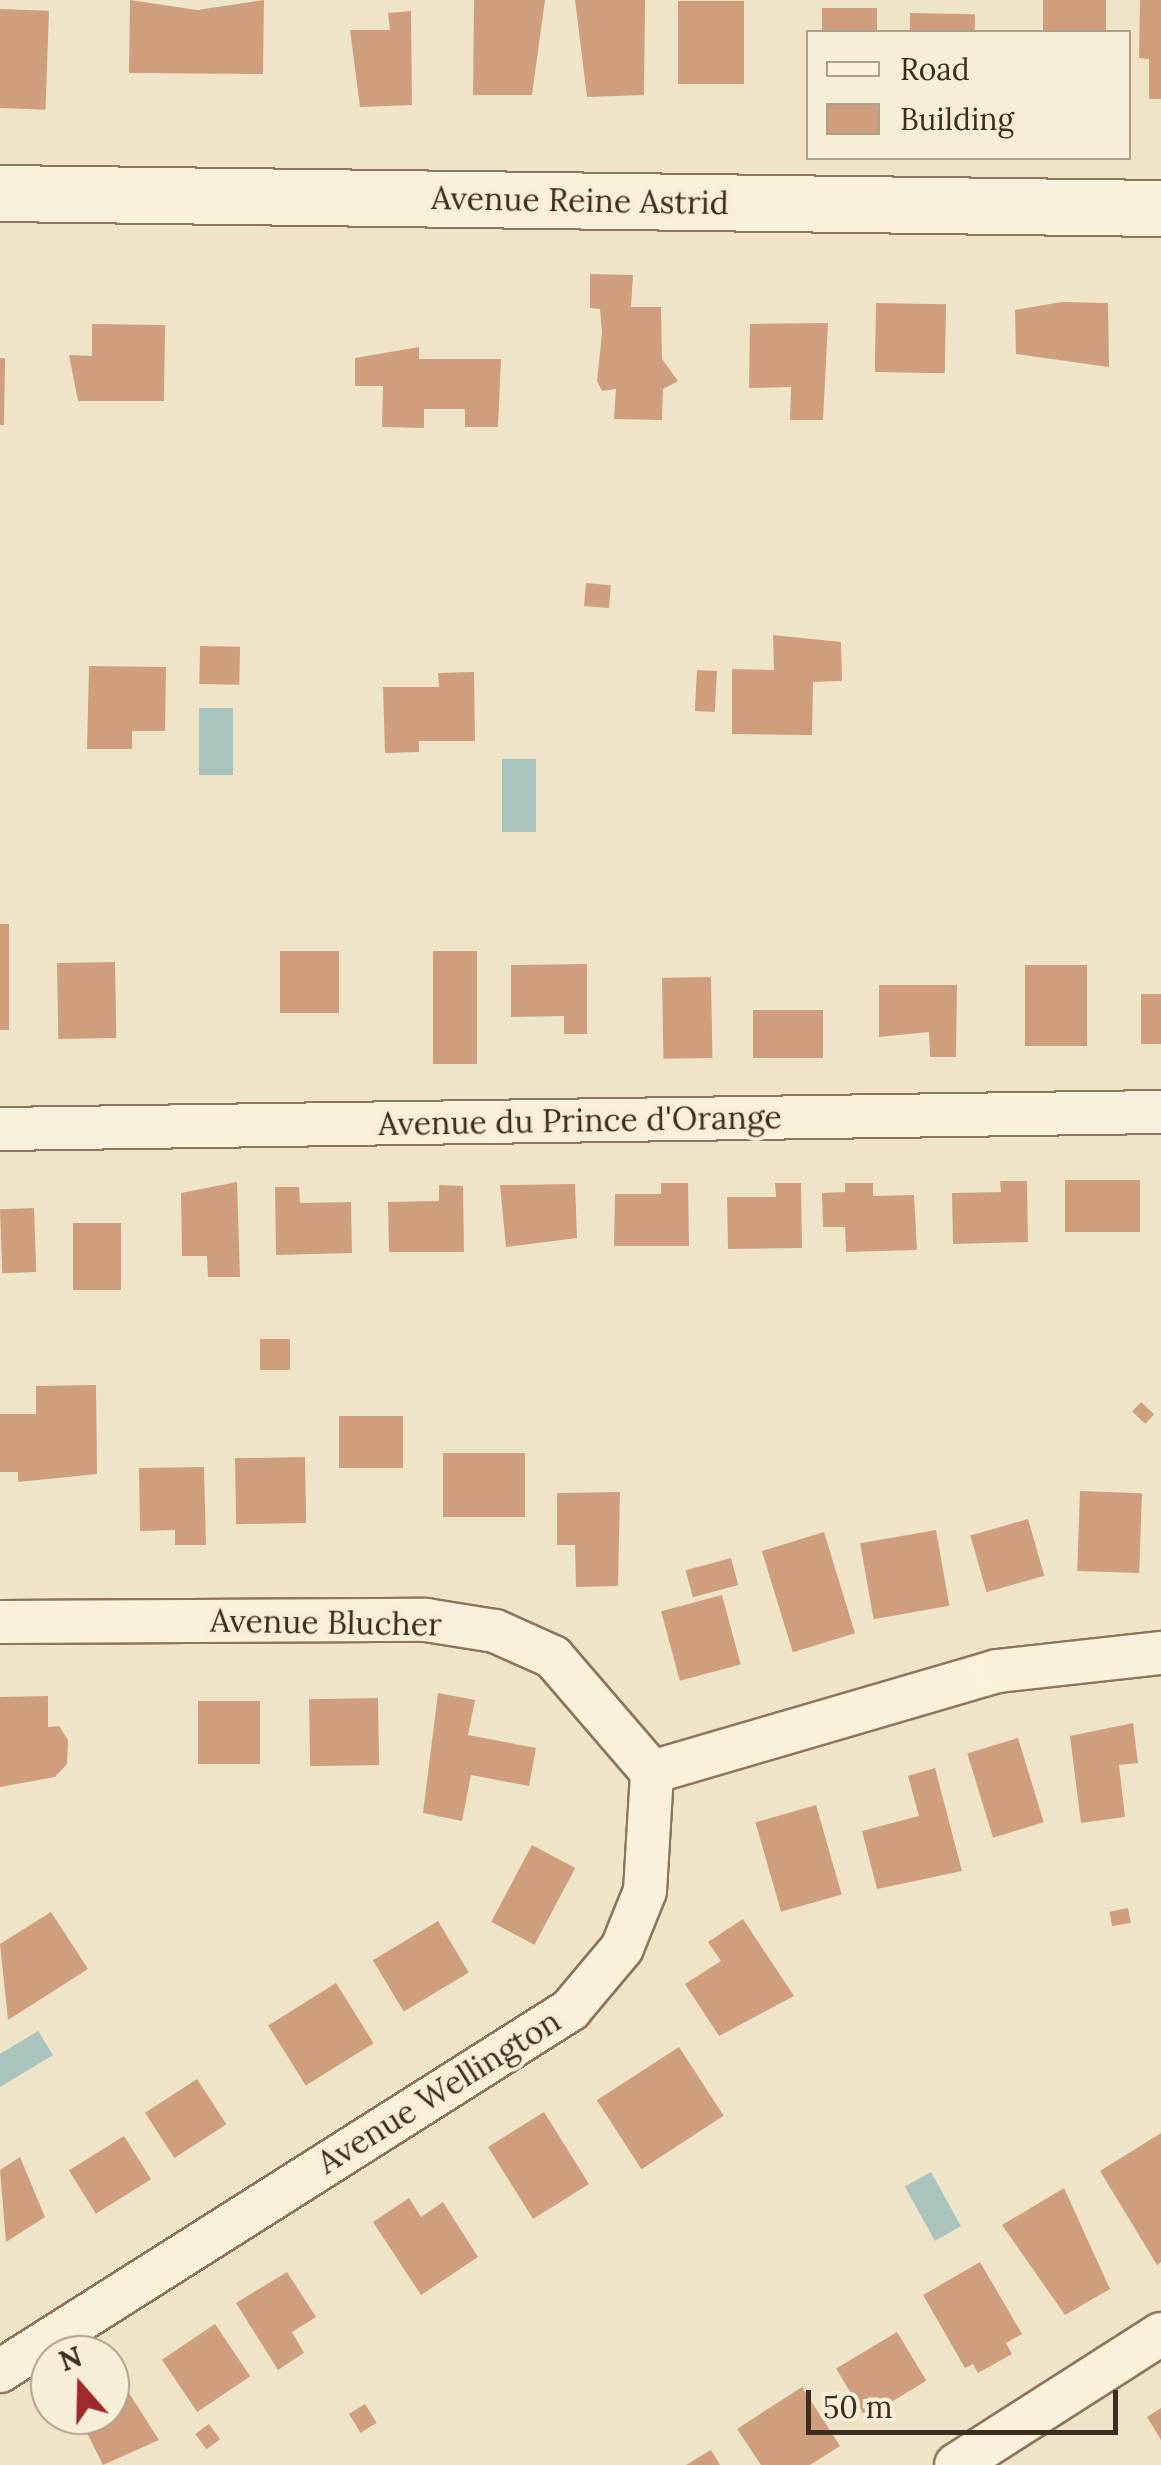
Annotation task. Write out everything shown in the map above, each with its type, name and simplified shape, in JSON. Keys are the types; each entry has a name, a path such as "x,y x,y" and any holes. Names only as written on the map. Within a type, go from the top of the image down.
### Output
{"street":[{"name":"Avenue Reine Astrid","path":"0,193 1161,208"},
{"name":"Avenue du Prince d'Orange","path":"0,1129 1161,1112"},
{"name":"Avenue Blucher","path":"0,1622 426,1620 495,1631 553,1657 652,1772"},
{"path":"652,1772 996,1671 1161,1653"},
{"name":"Avenue Wellington","path":"0,2370 570,2010 622,1948 644,1891 652,1772"},
{"path":"956,2465 1161,2334"}],"water":[{"path":"199,708 233,708 233,775 199,775"},
{"path":"502,759 536,759 536,832 502,832"},
{"path":"38,2031 53,2055 0,2087 0,2054"},
{"path":"931,2172 961,2226 935,2241 905,2187"}],"building":[{"path":"130,0 197,10 264,0 263,74 129,73"},
{"path":"474,0 545,0 532,95 473,95"},
{"path":"575,0 645,0 644,95 587,97"},
{"path":"1043,0 1106,0 1106,30 1043,30"},
{"path":"1140,0 1161,0 1161,99 1149,99 1149,59 1139,58"},
{"path":"678,1 744,1 744,84 678,84"},
{"path":"822,8 877,8 877,30 822,30"},
{"path":"0,9 49,11 46,110 0,108"},
{"path":"411,11 412,105 360,107 350,30 390,30 388,13"},
{"path":"910,13 975,14 975,30 910,30"},
{"path":"590,274 633,275 631,307 661,307 662,359 678,381 663,389 662,420 614,419 616,389 602,391 597,381 602,333 600,309 590,308"},
{"path":"1062,302 1108,303 1109,367 1016,354 1015,310"},
{"path":"876,303 946,304 945,373 875,372"},
{"path":"828,323 823,420 790,420 791,387 749,388 750,324"},
{"path":"92,324 165,325 164,401 78,401 69,355 92,356"},
{"path":"419,347 419,359 501,359 498,427 465,427 465,409 424,409 424,428 382,427 383,386 355,386 355,358"},
{"path":"0,358 5,358 4,425 0,425"},
{"path":"586,583 611,585 609,608 584,606"},
{"path":"773,635 841,642 842,681 813,682 812,735 732,734 732,669 774,670"},
{"path":"200,646 240,647 239,685 199,684"},
{"path":"89,666 166,667 165,731 132,731 132,749 87,749"},
{"path":"697,670 717,671 715,712 695,711"},
{"path":"474,672 475,741 419,741 419,752 385,753 383,687 439,687 438,673"},
{"path":"0,924 9,924 9,1030 0,1030"},
{"path":"280,951 339,951 339,1013 280,1013"},
{"path":"433,951 477,951 477,1064 433,1064"},
{"path":"115,962 116,1038 58,1039 57,963"},
{"path":"587,964 587,1034 564,1034 564,1016 511,1017 511,965"},
{"path":"1025,965 1087,965 1087,1046 1025,1046"},
{"path":"711,977 712,1058 663,1059 662,978"},
{"path":"879,985 957,985 956,1057 930,1057 929,1032 879,1037"},
{"path":"1141,994 1161,994 1161,1044 1141,1044"},
{"path":"753,1010 823,1010 823,1058 753,1058"},
{"path":"1065,1180 1140,1180 1140,1232 1065,1232"},
{"path":"1000,1181 1027,1181 1028,1242 953,1244 952,1193 1001,1192"},
{"path":"237,1182 240,1277 208,1277 207,1256 182,1256 181,1193"},
{"path":"661,1183 688,1183 689,1246 614,1246 615,1194 661,1194"},
{"path":"775,1183 801,1183 802,1248 728,1249 727,1197 776,1197"},
{"path":"845,1183 873,1183 873,1196 914,1195 917,1250 846,1252 845,1227 823,1227 822,1193 845,1192"},
{"path":"575,1184 577,1238 506,1247 500,1185"},
{"path":"439,1185 463,1186 464,1252 389,1252 388,1202 439,1201"},
{"path":"275,1187 299,1187 300,1203 351,1202 352,1253 276,1255"},
{"path":"34,1208 36,1272 2,1273 0,1209"},
{"path":"73,1223 121,1223 121,1290 73,1290"},
{"path":"260,1339 290,1339 290,1370 260,1370"},
{"path":"96,1385 97,1474 18,1482 18,1472 0,1472 0,1414 36,1414 36,1386"},
{"path":"1141,1402 1154,1414 1145,1424 1132,1412"},
{"path":"339,1416 403,1416 403,1468 339,1468"},
{"path":"443,1453 525,1453 525,1517 443,1517"},
{"path":"305,1457 306,1523 236,1524 235,1458"},
{"path":"204,1467 206,1545 175,1545 175,1530 140,1531 139,1468"},
{"path":"1080,1491 1142,1493 1139,1573 1077,1571"},
{"path":"620,1492 618,1586 576,1587 575,1545 557,1545 557,1493"},
{"path":"1028,1519 1044,1576 987,1592 970,1536"},
{"path":"936,1530 949,1606 874,1619 860,1543"},
{"path":"824,1532 855,1633 793,1652 762,1551"},
{"path":"731,1558 738,1585 693,1597 686,1570"},
{"path":"722,1595 741,1665 680,1681 661,1611"},
{"path":"438,1693 475,1700 468,1735 536,1748 529,1786 471,1775 462,1821 423,1813"},
{"path":"48,1696 48,1727 59,1726 68,1740 67,1764 55,1777 0,1787 0,1697"},
{"path":"378,1698 379,1765 310,1766 309,1699"},
{"path":"198,1701 260,1701 260,1764 198,1764"},
{"path":"1133,1723 1138,1763 1119,1765 1125,1817 1081,1823 1070,1736"},
{"path":"1018,1738 1044,1822 993,1838 967,1753"},
{"path":"935,1768 962,1871 877,1889 862,1831 919,1816 908,1776"},
{"path":"816,1805 842,1894 781,1912 755,1822"},
{"path":"532,1845 575,1868 534,1945 491,1922"},
{"path":"1128,1908 1131,1923 1112,1926 1109,1912"},
{"path":"51,1912 88,1969 8,2020 0,1944"},
{"path":"743,1919 794,1996 719,2036 685,1984 721,1961 708,1942"},
{"path":"438,1921 469,1972 404,2012 373,1960"},
{"path":"336,1983 374,2043 306,2086 268,2025"},
{"path":"679,2047 724,2116 641,2169 597,2100"},
{"path":"197,2079 226,2124 174,2158 145,2113"},
{"path":"544,2112 589,2184 533,2219 488,2147"},
{"path":"1161,2133 1161,2262 1157,2265 1100,2171"},
{"path":"124,2136 151,2179 96,2214 69,2170"},
{"path":"20,2157 45,2217 6,2242 0,2170"},
{"path":"1064,2188 1110,2289 1065,2315 1002,2225"},
{"path":"409,2198 421,2217 443,2202 478,2257 421,2295 373,2222"},
{"path":"980,2262 1022,2334 1006,2343 1012,2354 978,2373 973,2364 965,2368 923,2295"},
{"path":"287,2272 316,2317 292,2332 304,2353 278,2370 236,2303"},
{"path":"215,2324 250,2376 197,2412 162,2360"},
{"path":"897,2332 926,2381 865,2417 836,2369"},
{"path":"802,2387 840,2446 810,2465 761,2465 737,2429"},
{"path":"130,2395 159,2440 103,2465 88,2435 130,2435"},
{"path":"365,2404 377,2423 361,2433 349,2414"},
{"path":"1161,2408 1161,2440 1147,2417"},
{"path":"209,2424 220,2439 206,2449 195,2434"},
{"path":"711,2450 720,2465 686,2465"}]}
